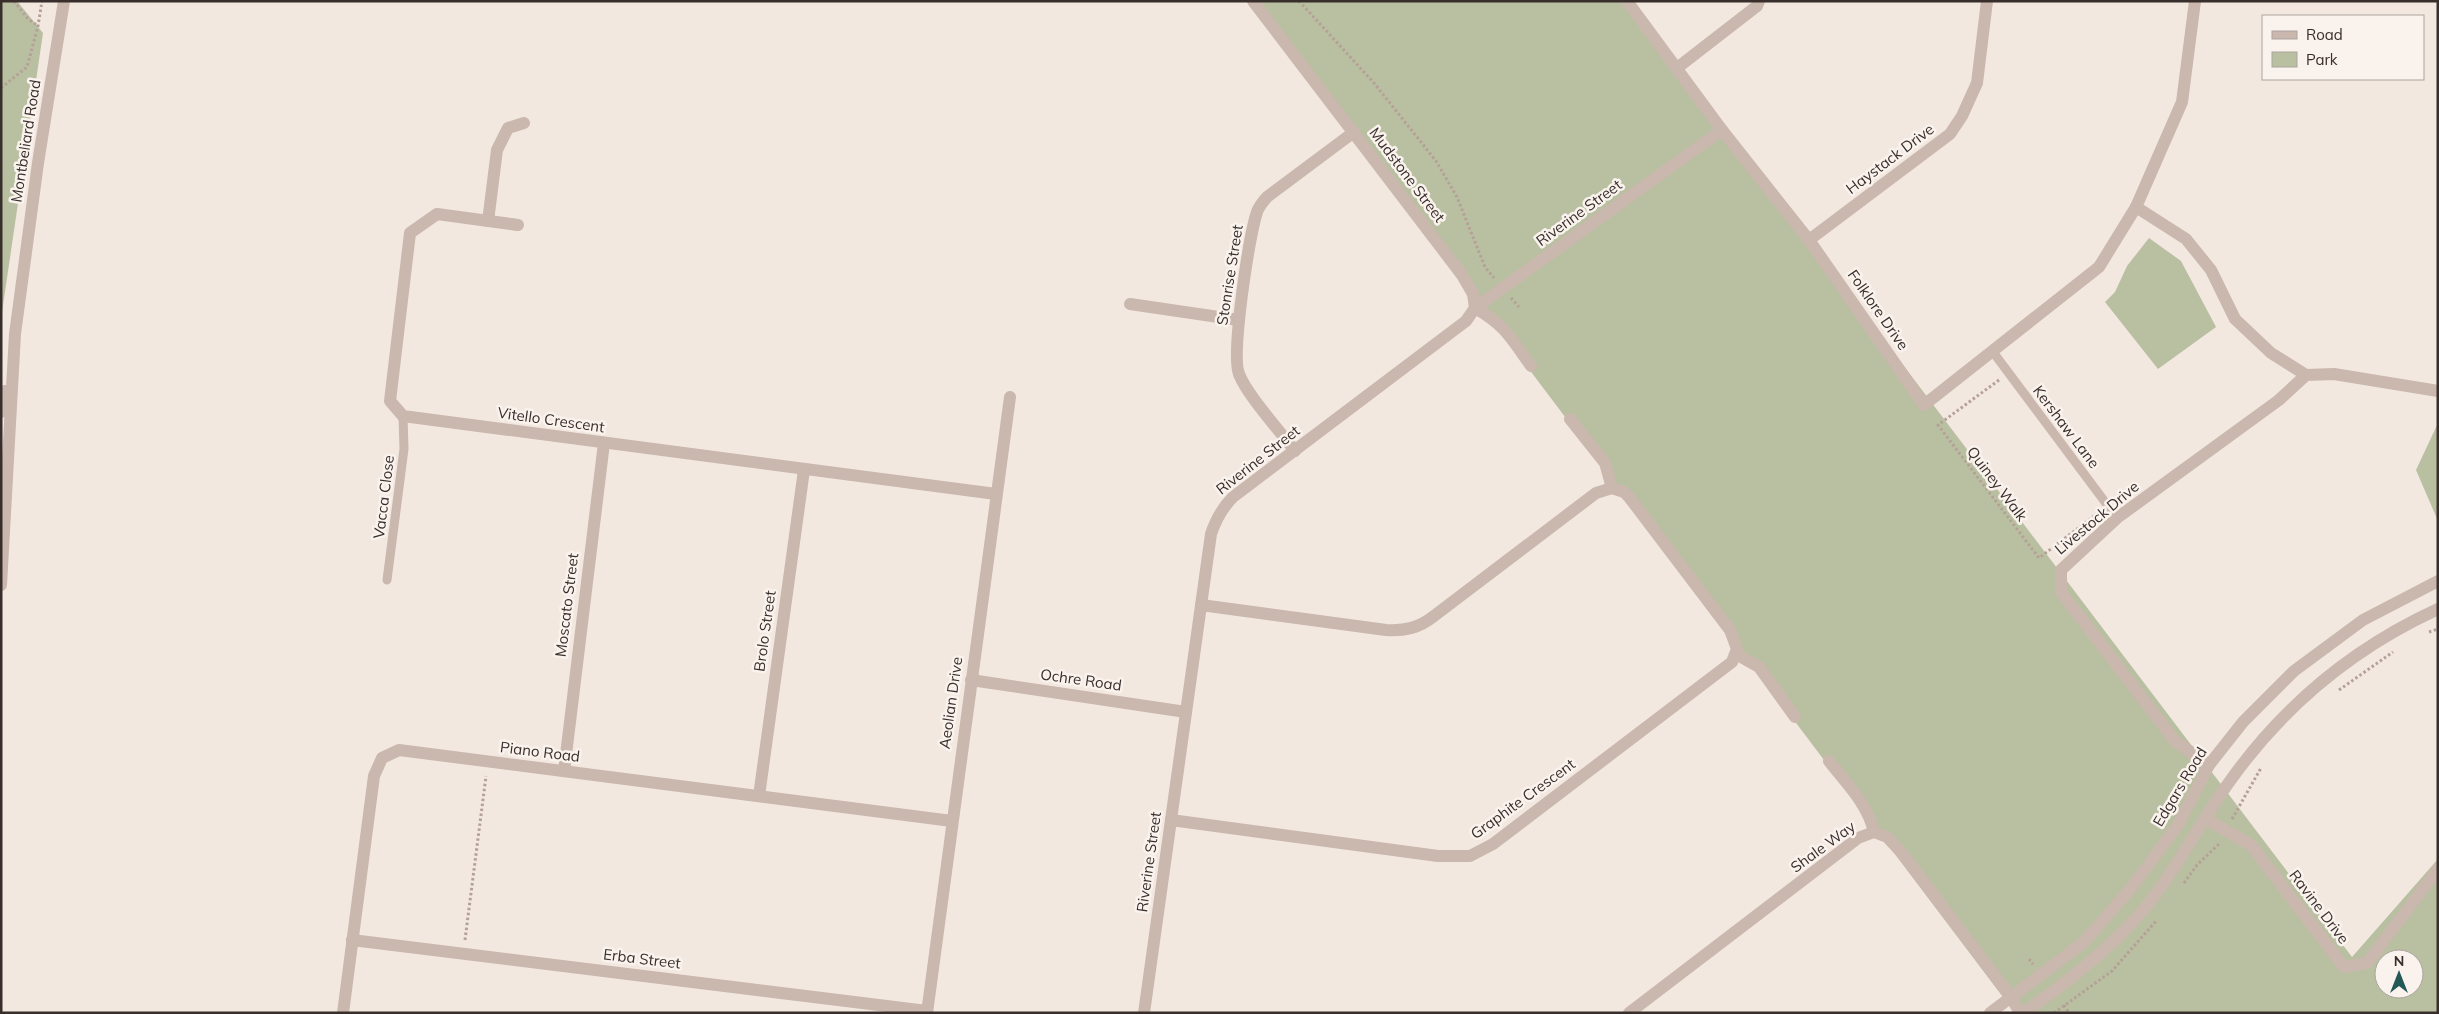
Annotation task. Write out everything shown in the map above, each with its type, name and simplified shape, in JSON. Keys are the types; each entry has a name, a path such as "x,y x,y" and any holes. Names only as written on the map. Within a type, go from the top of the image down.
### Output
{"street":[{"name":"Montbeliard Road","path":"1,585 15,334 38,163 64,1"},
{"name":"Mudstone Street","path":"1253,1 1470,286 1475,308"},
{"name":"Folklore Drive","path":"1627,1 1722,130 1809,240 1924,405 2099,267 2136,207 2182,102 2195,1"},
{"path":"1678,68 1757,6 1759,1"},
{"name":"Haystack Drive","path":"1809,240 1950,134 1962,116 1977,83 1987,1"},
{"path":"488,221 498,150 508,128 524,123"},
{"name":"Riverine Street","path":"1144,1013 1211,534 1216,520 1233,497 1466,321 1475,308 1722,130"},
{"name":"Stonrise Street","path":"1295,451 1238,374 1236,349 1239,320 1254,222 1261,203 1354,132"},
{"path":"2136,207 2186,239 2211,270 2235,319 2271,353 2306,375 2334,374 2438,391"},
{"path":"403,416 390,401 410,233 437,214 518,224"},
{"path":"1130,304 1239,320"},
{"path":"1475,308 1493,318 1504,329 1531,366"},
{"path":"1,412 15,334"},
{"name":"Livestock Drive","path":"2209,765 2175,741 2061,592 2061,570 2117,518 2279,400 2306,375"},
{"name":"Aeolian Drive","path":"927,1012 1010,397"},
{"name":"Vitello Crescent","path":"403,416 604,444 996,494"},
{"path":"1570,419 1605,463 1612,488"},
{"name":"Moscato Street","path":"564,772 604,444"},
{"name":"Brolo Street","path":"759,796 804,470"},
{"path":"1201,605 1386,630 1409,630 1423,625 1596,493 1612,488 1624,492 1629,497 1730,630 1736,644 1736,654 1759,667 1795,717"},
{"name":"Edgars Road","path":"1990,1013 2084,942 2132,887 2178,825 2209,765 2243,722 2294,671 2363,620 2438,581"},
{"path":"2021,1013 2074,978 2129,926 2159,889 2229,782 2263,738 2301,698 2350,658 2410,622 2438,609"},
{"name":"Graphite Crescent","path":"1171,820 1438,856 1470,856 1492,844 1726,668 1736,654"},
{"name":"Ochre Road","path":"971,680 1186,712"},
{"name":"Piano Road","path":"343,1013 374,776 382,758 400,750 952,821"},
{"path":"1828,761 1866,808 1874,832"},
{"name":"Ravine Drive","path":"2206,819 2227,829 2251,845 2344,967 2367,963 2438,869"},
{"name":"Shale Way","path":"1629,1013 1858,838 1874,832 1887,837 1901,852 2011,997 2021,1013"},
{"name":"Erba Street","path":"352,940 927,1012"}],"lane":[{"name":"Kershaw Lane","path":"1993,352 2117,518"},
{"name":"Vacca Close","path":"387,580 404,450 403,416"}],"path":[{"path":"14,1 28,19 38,26"},
{"path":"1,88 27,66 38,26 42,1"},
{"path":"1300,1 1374,83 1436,161 1457,197 1485,267 1519,307"},
{"name":"Quiney Walk","path":"2008,374 1938,425 2039,558 2107,505"},
{"path":"2420,636 2438,629"},
{"path":"2331,696 2397,649"},
{"path":"463,954 488,762"},
{"path":"2180,889 2197,866 2219,844 2262,764"},
{"path":"2054,1013 2112,971 2162,913"}],"green space":[{"path":"1,1 17,1 43,33 1,319"},
{"path":"1251,1 1627,1 2352,957 2438,859 2438,1013 2015,1013"},
{"path":"2149,238 2181,261 2216,327 2158,369 2105,302 2115,292 2127,266"},
{"path":"2438,423 2438,521 2416,470"}]}
